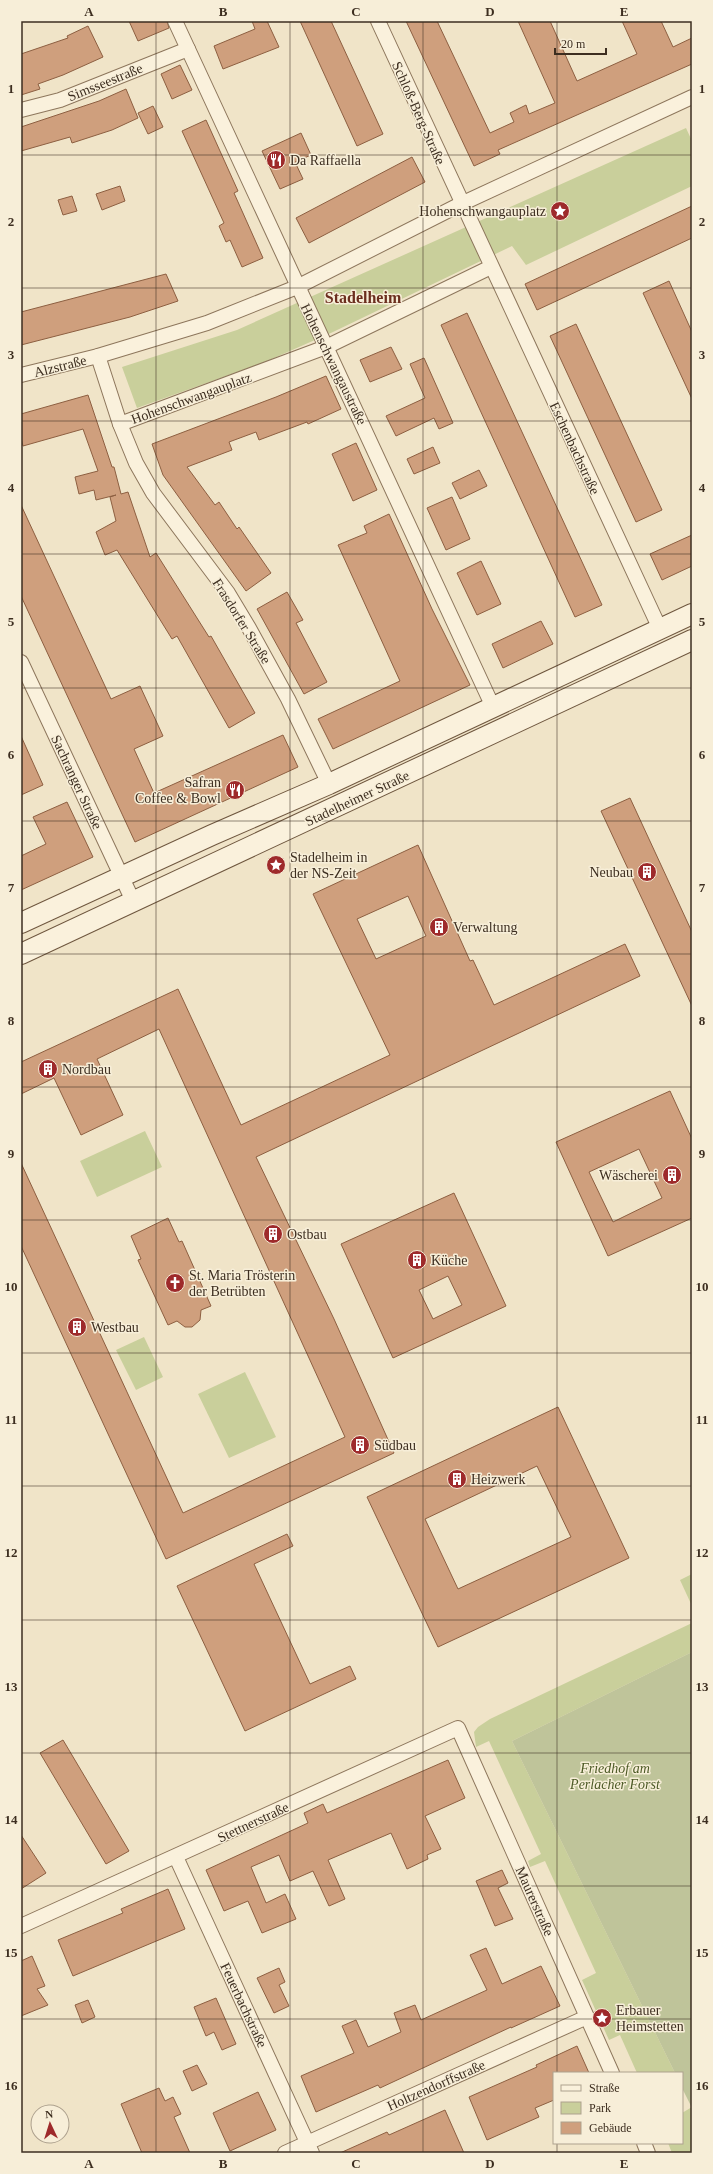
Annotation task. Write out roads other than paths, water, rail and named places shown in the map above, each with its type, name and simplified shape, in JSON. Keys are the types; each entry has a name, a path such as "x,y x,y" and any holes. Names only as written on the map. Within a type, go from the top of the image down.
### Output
{"main road":[{"name":"Stadelheimer Straße","path":"21,923 122,876 329,784 692,614"},
{"name":"Stadelheimer Straße","path":"21,954 692,640"}],"street":[{"name":"Hohenschwangaustraße","path":"175,21 493,707"},
{"name":"Schloß-Berg-Straße","path":"378,21 461,204"},
{"name":"Simsseestraße","path":"21,110 60,100 188,49"},
{"path":"98,356 206,323 297,287 461,204 692,96"},
{"path":"461,204 491,267"},
{"name":"Hohenschwangauplatz","path":"98,356 120,424 326,347 491,267"},
{"name":"Eschenbachstraße","path":"491,267 660,629"},
{"name":"Alzstraße","path":"21,375 98,356"},
{"name":"Frasdorfer Straße","path":"120,424 136,463 153,493 228,593 249,628 288,699 329,784"},
{"name":"Sachranger Straße","path":"21,662 134,901"},
{"name":"Stettnerstraße","path":"21,1926 458,1728"},
{"name":"Maurerstraße","path":"458,1728 612,2072"},
{"name":"Feuerbachstraße","path":"176,1857 310,2148"},
{"name":"Stettnerstraße","path":"21,1915 48,1914"},
{"name":"Holtzendorffstraße","path":"285,2153 310,2148 587,2017"}],"place":[{"name":"Da Raffaella","path":"276,160"},
{"name":"Hohenschwangauplatz","path":"560,211"},
{"name":"Safran Coffee & Bowl","path":"235,790"},
{"name":"Stadelheim in der NS-Zeit","path":"276,865"},
{"name":"Neubau","path":"647,872"},
{"name":"Verwaltung","path":"439,927"},
{"name":"Nordbau","path":"48,1069"},
{"name":"Wäscherei","path":"672,1175"},
{"name":"Ostbau","path":"273,1234"},
{"name":"Küche","path":"417,1260"},
{"name":"St. Maria Trösterin der Betrübten","path":"175,1283"},
{"name":"Westbau","path":"77,1327"},
{"name":"Südbau","path":"360,1445"},
{"name":"Heizwerk","path":"457,1479"},
{"name":"Erbauer Heimstetten","path":"602,2018"}],"district":[{"name":"Stadelheim","path":"363,297"}],"park label":[{"name":"Friedhof am Perlacher Forst","path":"615,1776"}]}
